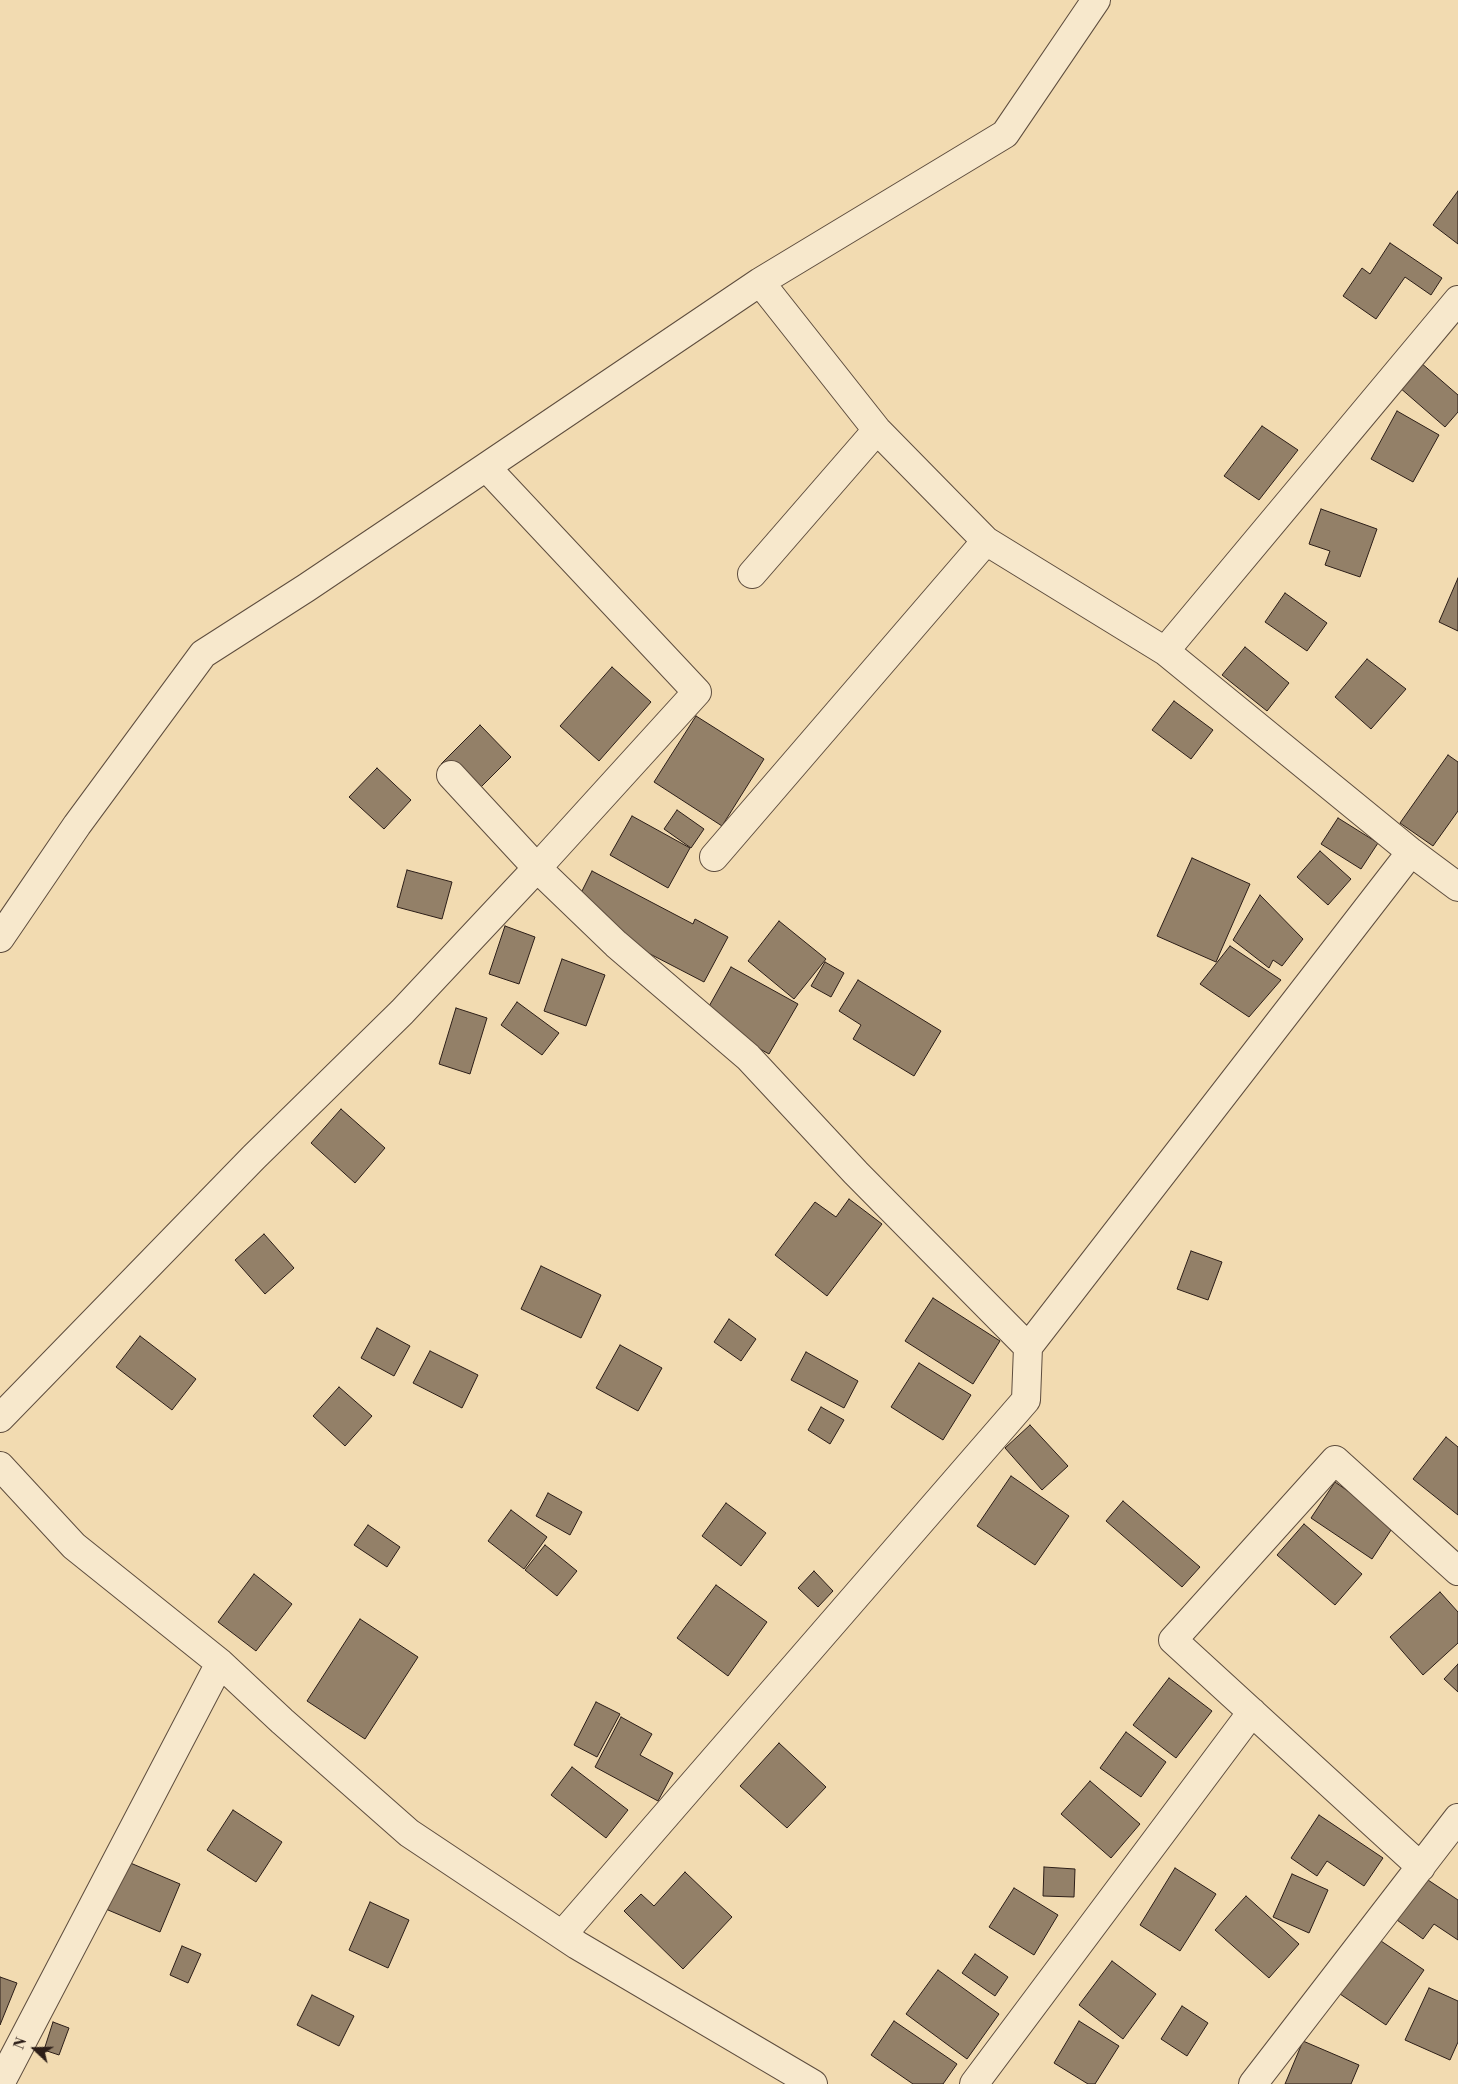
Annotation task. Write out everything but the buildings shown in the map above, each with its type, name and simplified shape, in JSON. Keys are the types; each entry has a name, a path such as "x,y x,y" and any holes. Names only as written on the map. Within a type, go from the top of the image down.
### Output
{"street":[{"path":"0,938 77,825 203,654 486,467 760,282 1005,134 1096,0"},
{"path":"760,282 877,430 986,541 1165,652 1411,852 1458,887"},
{"path":"1165,652 1458,300"},
{"path":"752,574 877,430"},
{"path":"0,1418 254,1157 402,1012 537,868 697,692 486,467"},
{"path":"714,857 986,541"},
{"path":"451,775 537,868 616,944 748,1057 856,1173 1028,1347"},
{"path":"562,1934 1026,1400 1028,1347 1411,852"},
{"path":"1420,1867 1174,1640 1335,1460 1458,1571"},
{"path":"0,1466 74,1546 220,1663 282,1722 410,1833 562,1934 813,2084"},
{"path":"0,2084 220,1663"},
{"path":"974,2084 1252,1712"},
{"path":"1253,2084 1420,1867 1454,1830"}]}
